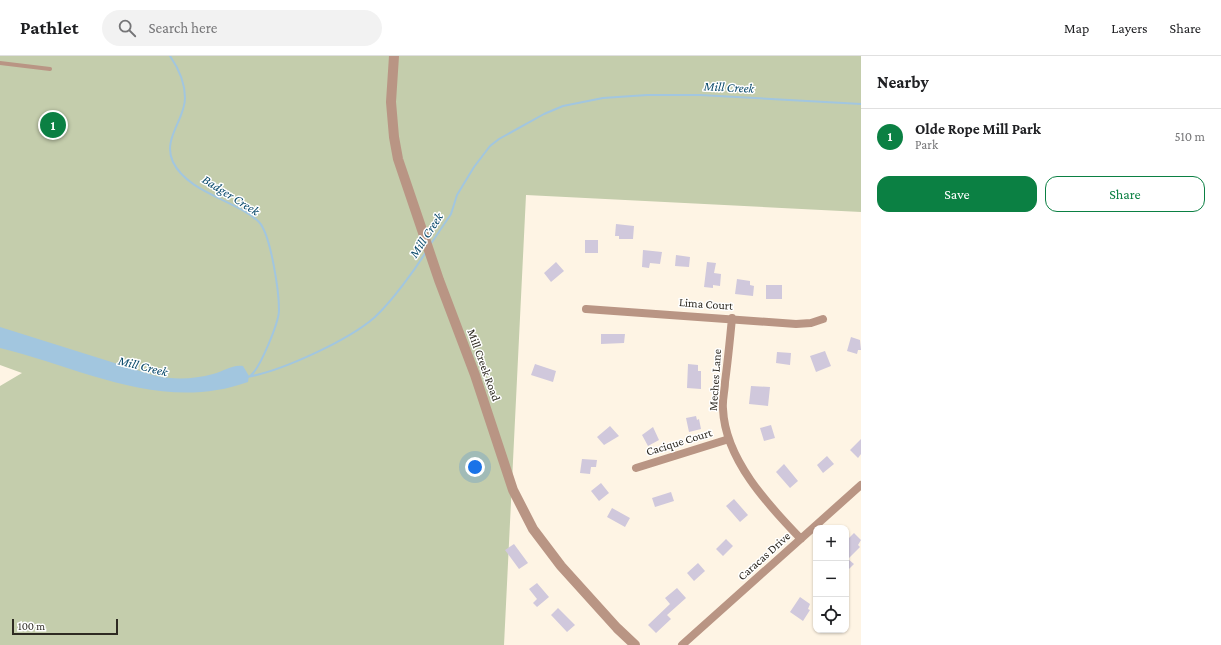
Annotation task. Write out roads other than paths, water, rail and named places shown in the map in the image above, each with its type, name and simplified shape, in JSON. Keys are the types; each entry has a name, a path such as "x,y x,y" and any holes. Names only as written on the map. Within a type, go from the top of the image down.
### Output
{"street":[{"name":"Mill Creek Road","path":"394,56 391,102 394,137 398,158 432,258 475,375 506,471 533,529 561,566 617,628 636,645"},
{"name":"Lima Court","path":"586,309 732,318 796,324 811,323 823,319"},
{"name":"Meches Lane","path":"732,318 723,409 729,439 734,454 744,472 784,522 801,539"},
{"name":"Cacique Court","path":"636,468 729,439"},
{"name":"Caracas Drive","path":"682,645 861,485"}],"lane":[{"path":"0,63 50,69"}],"water":[{"path":"0,327 156,376 178,378 199,377 232,367 243,366 249,376 248,382 216,390 184,393 153,390 122,384 0,348"}],"waterway":[{"name":"Badger Creek","path":"170,56 181,76 185,98 182,114 170,145 170,154 173,162 180,173 201,189 249,214 259,222 271,251 278,290 278,316 264,355 250,376"},
{"name":"Mill Creek","path":"430,245 451,214 457,195 474,167 490,146 499,139 544,114 563,106 603,98 647,95 700,95 861,104"},
{"name":"Mill Creek","path":"247,377 261,374 296,361 332,345 363,326 375,317 388,303 409,277 426,252"}],"place":[{"name":"Olde Rope Mill Park","path":"53,125"}]}
